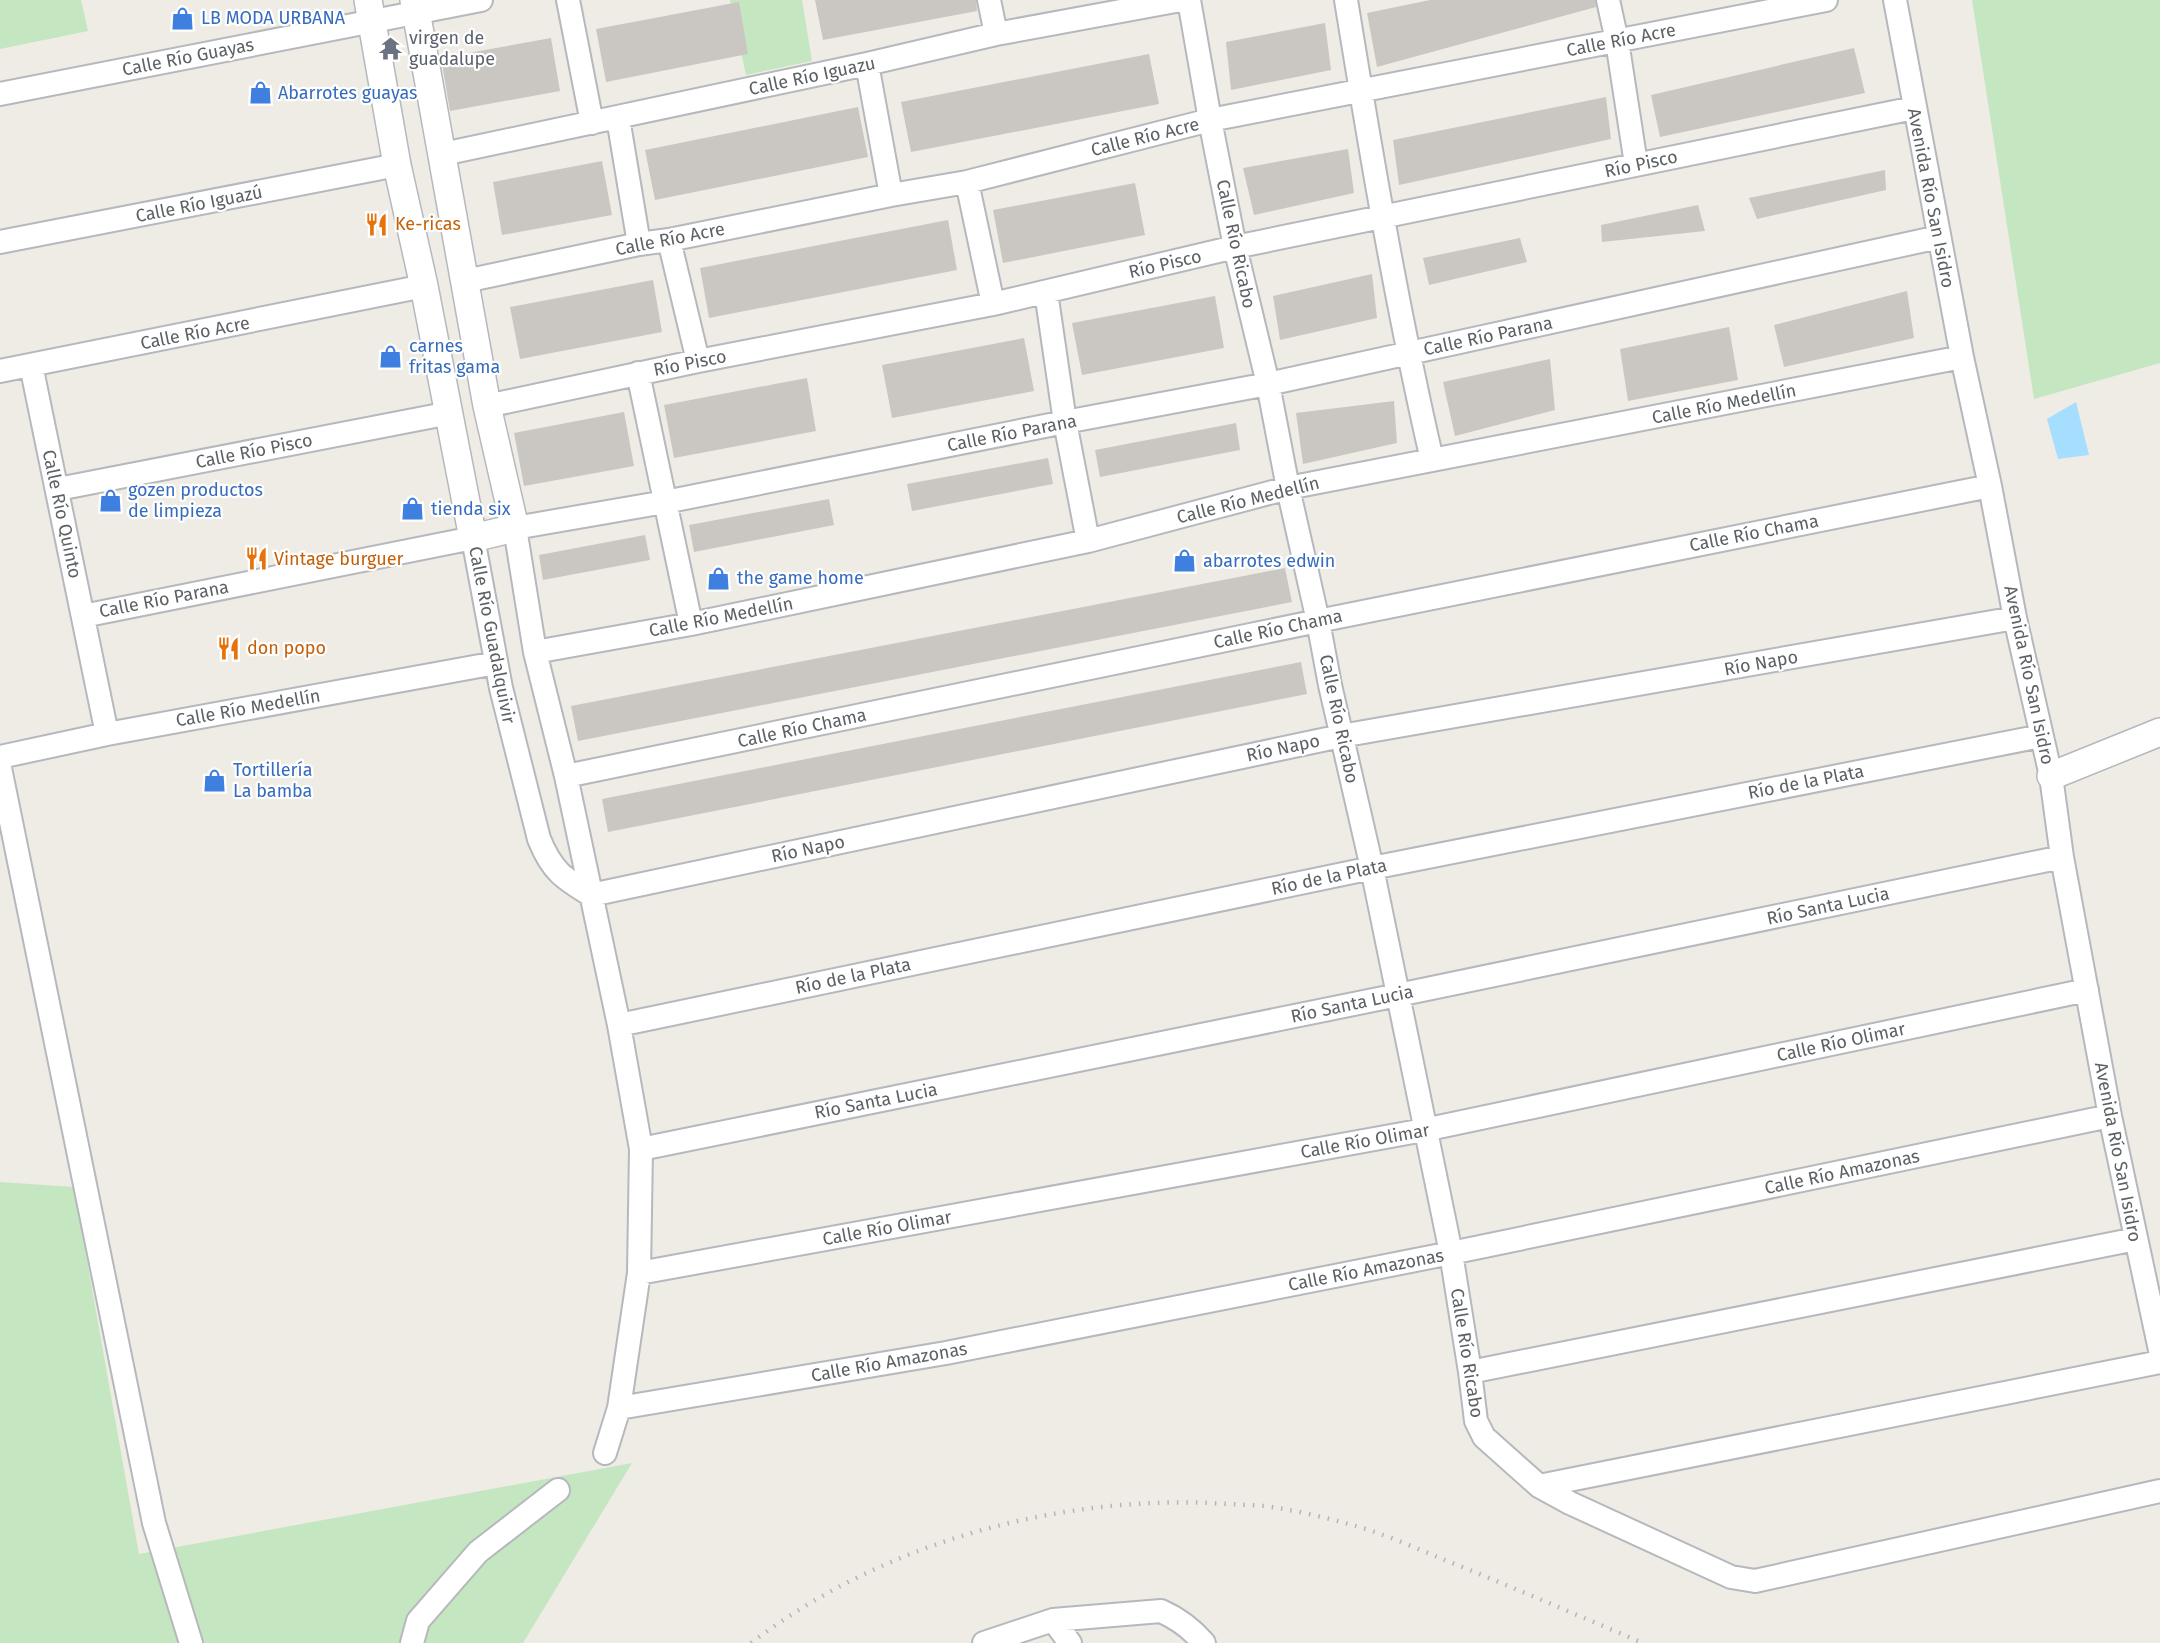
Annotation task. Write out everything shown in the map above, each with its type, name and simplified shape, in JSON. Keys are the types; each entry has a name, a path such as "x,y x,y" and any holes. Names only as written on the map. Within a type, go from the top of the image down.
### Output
{"street":[{"name":"Calle Río Guayas","path":"0,94 370,11 481,0"},
{"path":"568,0 592,123"},
{"path":"989,0 996,34"},
{"name":"Calle Río Iguazu","path":"443,154 867,64 996,34 1181,0"},
{"name":"Calle Río Ricabo","path":"1189,0 1235,247 1268,384 1287,488 1318,621 1398,995 1450,1253 1476,1421 1484,1437 1539,1486"},
{"path":"1346,0 1382,217 1408,353 1432,460"},
{"path":"1608,0 1617,41 1636,164"},
{"name":"Calle Río Acre","path":"465,281 639,244 967,182 1210,120 1826,0"},
{"name":"Avenida Río San Isidro","path":"1895,0 1962,357 2015,618 2051,776 2062,857 2110,1116 2160,1350"},
{"path":"415,6 488,406 515,528 535,652 566,776 619,1024 641,1149 639,1273 619,1408 605,1453"},
{"name":"Calle Río Guadalquivir","path":"370,11 397,165 450,413 496,663 525,786 546,855 562,877 591,895"},
{"path":"867,64 891,195"},
{"name":"Río Pisco","path":"488,406 698,361 993,304 1235,247 1914,108"},
{"path":"618,118 639,244"},
{"name":"Calle Río Iguazú","path":"0,242 397,165"},
{"path":"967,182 993,304"},
{"name":"Calle Río Parana","path":"83,615 515,528 665,502 1268,384 1939,237"},
{"path":"669,240 698,361"},
{"name":"Calle Río Acre","path":"0,371 424,286"},
{"path":"1046,292 1065,422 1088,541"},
{"name":"Calle Río Medellín","path":"535,652 691,624 1088,541 1287,488 1962,357"},
{"name":"Calle Río Quinto","path":"31,365 107,734"},
{"path":"638,374 691,624"},
{"name":"Calle Río Pisco","path":"58,489 450,413"},
{"name":"Calle Río Chama","path":"566,776 1318,621 1990,486"},
{"name":"Río Napo","path":"591,895 1341,736 2015,618"},
{"name":"Calle Río Medellín","path":"0,757 107,734 496,663"},
{"path":"2051,776 2160,732"},
{"name":"Río de la Plata","path":"619,1024 1372,868 2041,736"},
{"path":"0,768 154,1522 191,1643"},
{"name":"Río Santa Lucia","path":"641,1149 2062,857"},
{"name":"Calle Río Olimar","path":"639,1273 1424,1130 2087,990"},
{"name":"Calle Río Amazonas","path":"619,1408 946,1353 1450,1253 2110,1116"},
{"path":"1470,1372 2136,1239"},
{"path":"1539,1486 2160,1362"},
{"path":"1539,1486 1570,1503 1731,1577 1755,1581 2160,1491"},
{"path":"412,1643 418,1621 478,1552 558,1491"},
{"path":"984,1643 1053,1620 1161,1611 1178,1618 1192,1628 1204,1643"},
{"path":"1053,1620 1070,1643"}],"green space":[{"path":"0,0 81,0 88,31 0,49"},
{"path":"730,0 802,0 812,61 746,75"},
{"path":"1972,0 2160,0 2160,363 2034,399"},
{"path":"0,1182 74,1187 139,1554 632,1463 523,1643 0,1643"}],"water":[{"path":"2076,402 2089,455 2058,459 2047,419"}],"building":[{"path":"815,0 976,0 977,11 823,40"},
{"path":"1430,0 1595,0 1596,7 1377,67 1367,13"},
{"path":"739,2 748,54 606,82 596,29"},
{"path":"1325,23 1331,70 1231,90 1226,42"},
{"path":"551,38 560,91 450,111 441,58"},
{"path":"1854,48 1865,93 1660,137 1651,95"},
{"path":"1149,54 1159,104 911,152 901,102"},
{"path":"1606,97 1611,139 1399,185 1393,140"},
{"path":"858,107 868,157 655,200 645,150"},
{"path":"1348,149 1354,193 1254,215 1243,168"},
{"path":"602,161 612,215 502,235 493,182"},
{"path":"1885,170 1886,190 1757,219 1749,198"},
{"path":"1135,183 1145,235 1003,263 993,210"},
{"path":"1698,205 1705,231 1602,242 1601,225"},
{"path":"948,220 957,270 709,318 700,268"},
{"path":"1520,238 1527,262 1429,285 1423,258"},
{"path":"1372,274 1377,318 1280,340 1273,296"},
{"path":"653,280 662,332 520,359 510,307"},
{"path":"1907,291 1914,338 1784,367 1774,325"},
{"path":"1215,296 1224,348 1082,375 1072,323"},
{"path":"1729,327 1738,380 1628,401 1620,349"},
{"path":"1024,338 1034,391 892,418 882,365"},
{"path":"1550,359 1555,410 1455,436 1443,382"},
{"path":"807,378 816,431 674,458 664,405"},
{"path":"1394,401 1397,443 1303,464 1296,413"},
{"path":"624,412 634,466 524,486 514,433"},
{"path":"1236,423 1240,450 1100,477 1095,450"},
{"path":"1048,458 1053,484 912,511 907,484"},
{"path":"829,499 834,525 694,552 689,525"},
{"path":"645,535 650,560 543,580 539,555"},
{"path":"1285,568 1292,602 578,741 571,706"},
{"path":"1301,662 1307,694 608,832 602,799"}],"railway":[{"path":"751,1643 803,1607 859,1577 917,1551 978,1531 1040,1516 1104,1507 1167,1503 1272,1507 1364,1528 1643,1643"}],"place":[{"name":"LB MODA URBANA","path":"183,18"},
{"name":"virgen de guadalupe","path":"391,48"},
{"name":"Abarrotes guayas","path":"260,93"},
{"name":"Ke-ricas","path":"377,224"},
{"name":"carnes fritas gama","path":"391,356"},
{"name":"gozen productos de limpieza","path":"110,500"},
{"name":"tienda six","path":"413,509"},
{"name":"Vintage burguer","path":"256,559"},
{"name":"abarrotes edwin","path":"1185,561"},
{"name":"the game home","path":"719,578"},
{"name":"don popo","path":"229,648"},
{"name":"Tortillería La bamba","path":"215,780"}]}
